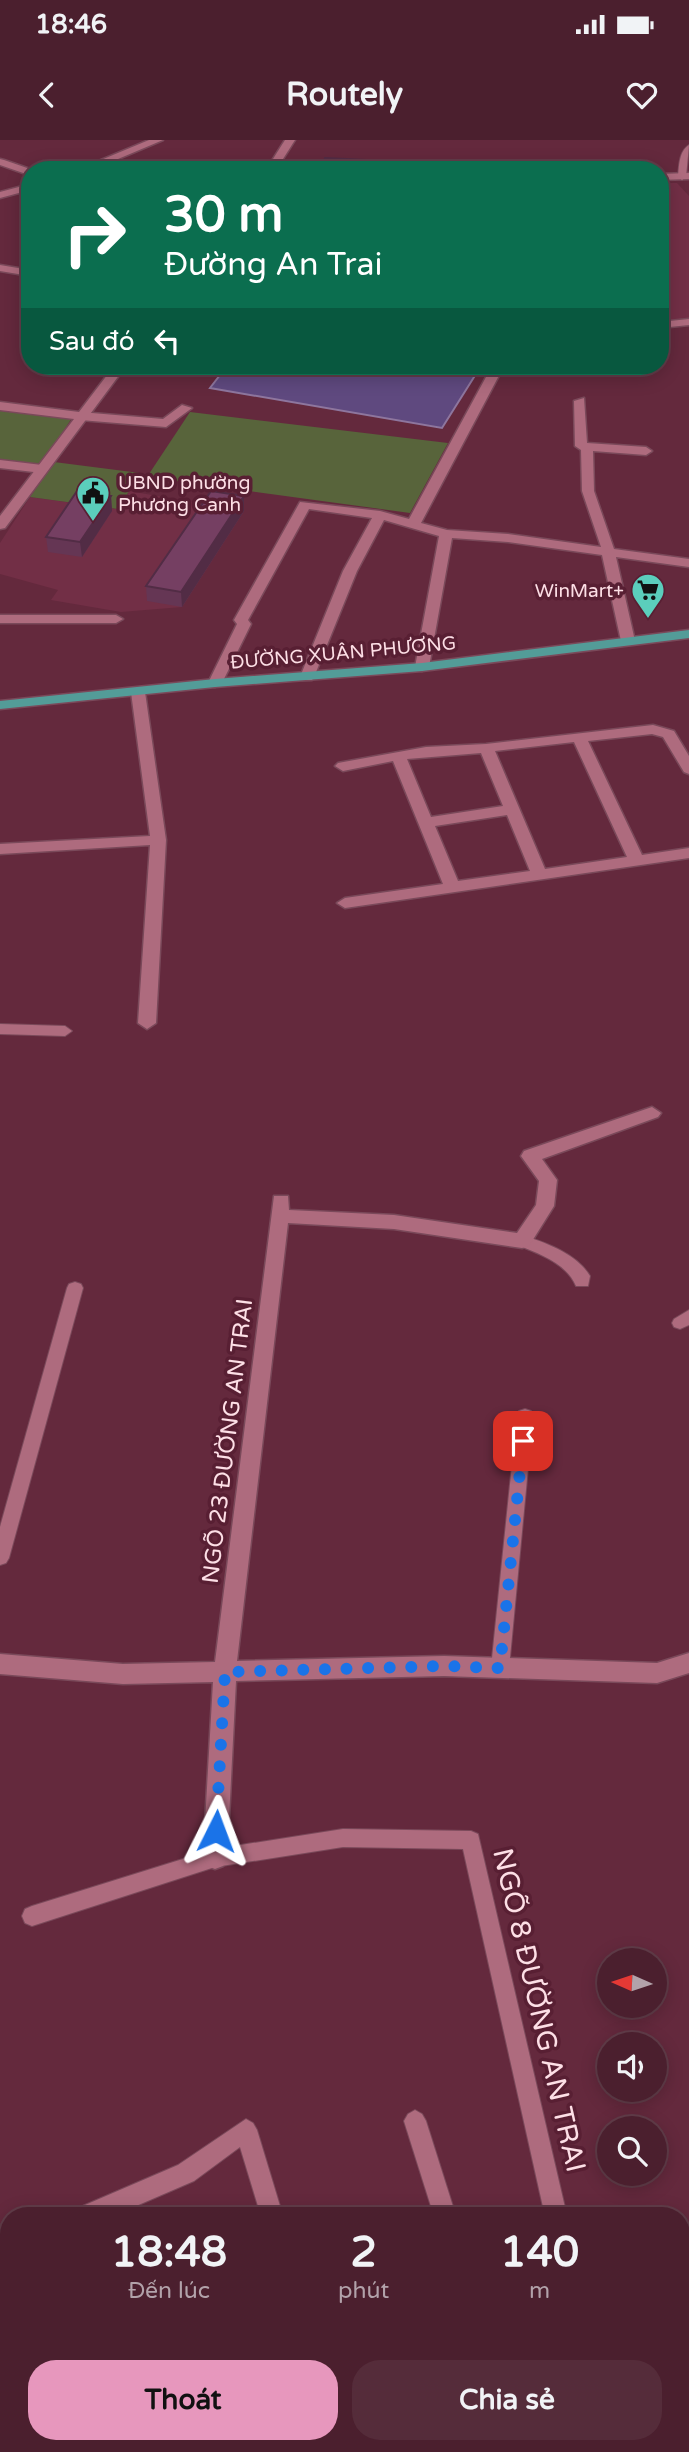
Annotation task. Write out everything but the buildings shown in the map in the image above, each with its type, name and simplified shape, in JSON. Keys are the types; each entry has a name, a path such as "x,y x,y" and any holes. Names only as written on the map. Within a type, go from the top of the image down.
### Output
{"main road":[{"name":"ĐƯỜNG XUÂN PHƯƠNG","path":"0,705 215,683 422,667 689,634"}],"street":[{"path":"105,161 158,140"},
{"path":"277,161 290,140"},
{"path":"0,162 21,169"},
{"path":"0,195 21,189"},
{"path":"0,268 21,272"},
{"path":"669,324 689,322"},
{"path":"0,525 113,375"},
{"path":"414,525 493,375"},
{"path":"580,401 581,446 646,451"},
{"path":"0,406 166,423 186,408"},
{"path":"587,447 588,491 608,551 628,641"},
{"path":"0,464 43,469"},
{"path":"215,683 244,624 241,620 305,505 380,515 446,534 689,562"},
{"path":"307,677 350,571 380,515"},
{"path":"422,667 446,534"},
{"path":"0,620 116,619"},
{"path":"138,692 158,840 147,1023"},
{"path":"343,766 426,751 486,748 662,729 669,734 689,769"},
{"path":"580,738 636,860"},
{"path":"486,748 510,810 539,873"},
{"path":"398,756 452,886"},
{"path":"426,822 510,810"},
{"path":"0,849 158,840"},
{"path":"345,903 689,853"},
{"path":"522,1241 545,1206 548,1180 530,1156 652,1113"},
{"name":"NGÕ 23 ĐƯỜNG AN TRAI","path":"225,1672 280,1208 522,1241"},
{"path":"0,1664 123,1674 444,1666 657,1674 689,1663"},
{"path":"215,1858 225,1672"}],"lane":[{"path":"685,180 683,161 689,147"},
{"path":"0,1029 65,1031"},
{"path":"522,1241 553,1252 574,1266 582,1276 582,1282"},
{"path":"0,1558 75,1288"},
{"path":"500,1668 525,1416"},
{"name":"NGÕ 8 ĐƯỜNG AN TRAI","path":"215,1858 343,1838 471,1840 554,2207"},
{"path":"32,1916 215,1858"},
{"path":"415,2121 442,2207"},
{"path":"107,2207 186,2173 246,2130 269,2207"}],"shaded area":[{"path":"669,183 677,183 689,196 689,319 669,320"},
{"path":"220,375 475,375 442,428 210,388"},
{"path":"129,491 244,511 182,607 121,612 51,600 58,590 0,574 0,543 30,497 117,509"}],"green space":[{"path":"0,409 72,418 40,467 0,462"},
{"path":"190,412 448,443 410,513 147,477"},
{"path":"54,462 140,473 118,509 30,497"}],"place":[{"name":"UBND phường Phương Canh","path":"93,523"},
{"name":"WinMart+","path":"648,620"}],"route":[{"path":"216,1831 225,1672 444,1666 500,1668 523,1441"}]}
